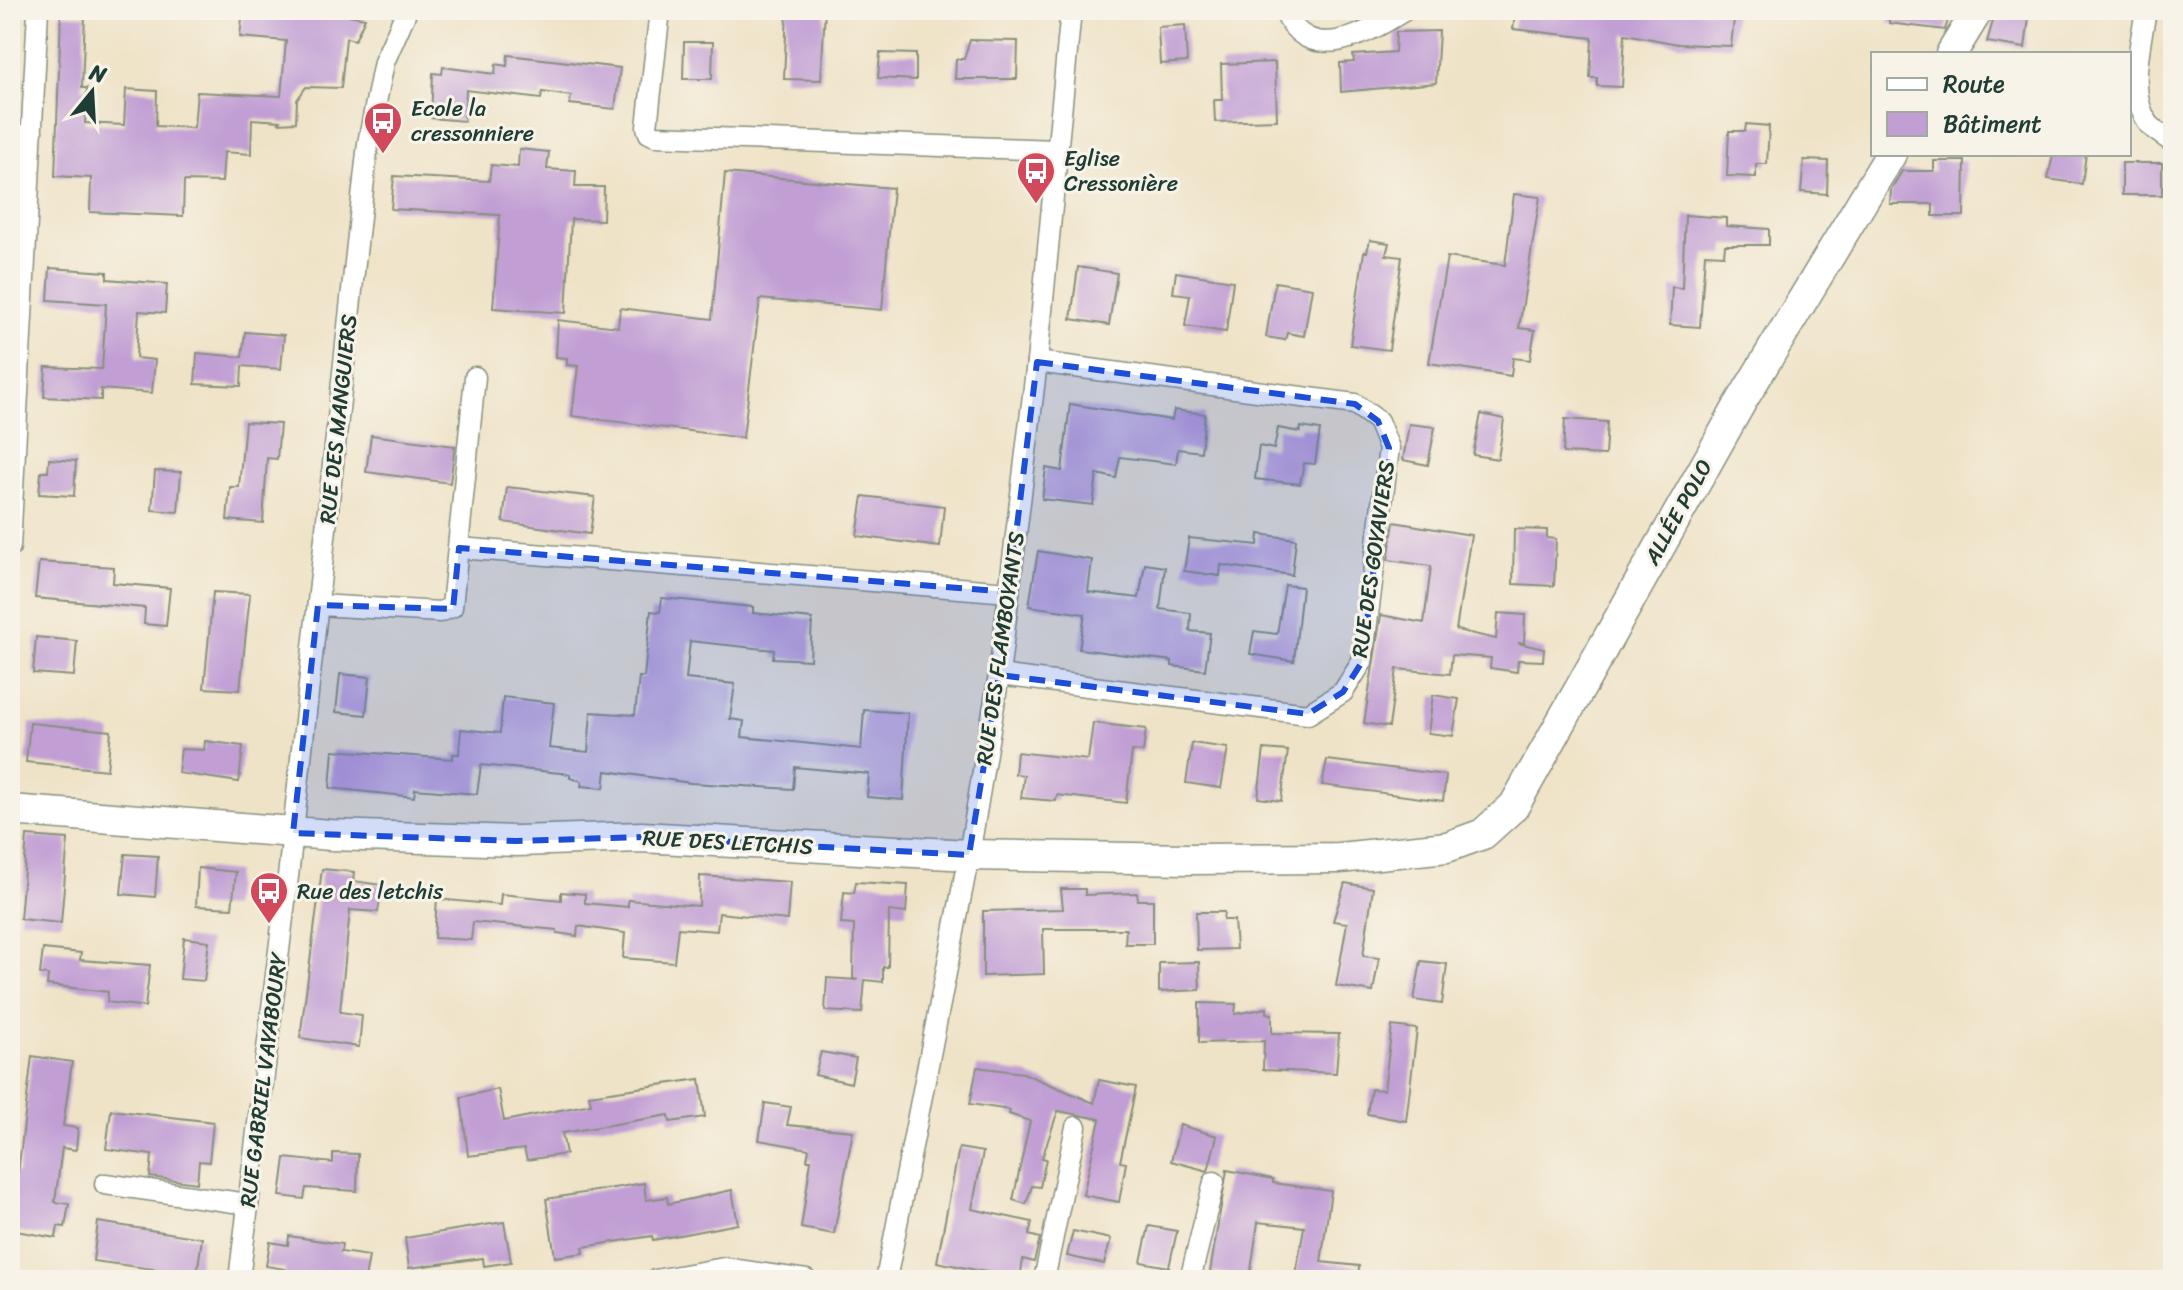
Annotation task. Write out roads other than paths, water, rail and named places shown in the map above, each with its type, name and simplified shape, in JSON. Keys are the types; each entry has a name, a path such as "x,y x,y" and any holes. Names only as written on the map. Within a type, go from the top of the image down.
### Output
{"street":[{"path":"10,547 14,420 38,10"},
{"name":"RUE DES MANGUIERS","path":"293,833 368,143 384,62 407,10"},
{"path":"660,10 647,127 649,133 655,136 1057,150"},
{"name":"RUE DES FLAMBOYANTS","path":"886,1280 969,855 999,675 1037,362 1071,10"},
{"path":"1284,10 1307,37 1333,43 1365,36 1405,10"},
{"path":"1952,52 1978,10"},
{"path":"2146,10 2138,59 2138,93 2148,123 2173,143"},
{"path":"10,144 32,132"},
{"name":"ALLÉE POLO","path":"1447,847 1483,834 1514,806 1741,402 1890,156"},
{"name":"RUE DES GOYAVIERS","path":"999,675 1308,714 1343,692 1362,662 1389,448 1378,421 1355,404 1037,362"},
{"path":"318,605 446,610 454,599 475,377"},
{"path":"459,548 1009,592"},
{"name":"RUE DES LETCHIS","path":"10,810 293,833 517,841 642,837 969,855 1339,858 1447,847"},
{"name":"RUE GABRIEL VAYABOURY","path":"239,1280 293,833"},
{"path":"1044,1280 1076,1127"},
{"path":"1190,1280 1214,1182"},
{"path":"105,1184 248,1204"},
{"path":"655,1280 724,1268 806,1280"}],"place":[{"name":"Ecole la cressonniere","path":"383,155"},
{"name":"Eglise Cressonière","path":"1036,205"},
{"name":"Rue des letchis","path":"269,925"}]}
